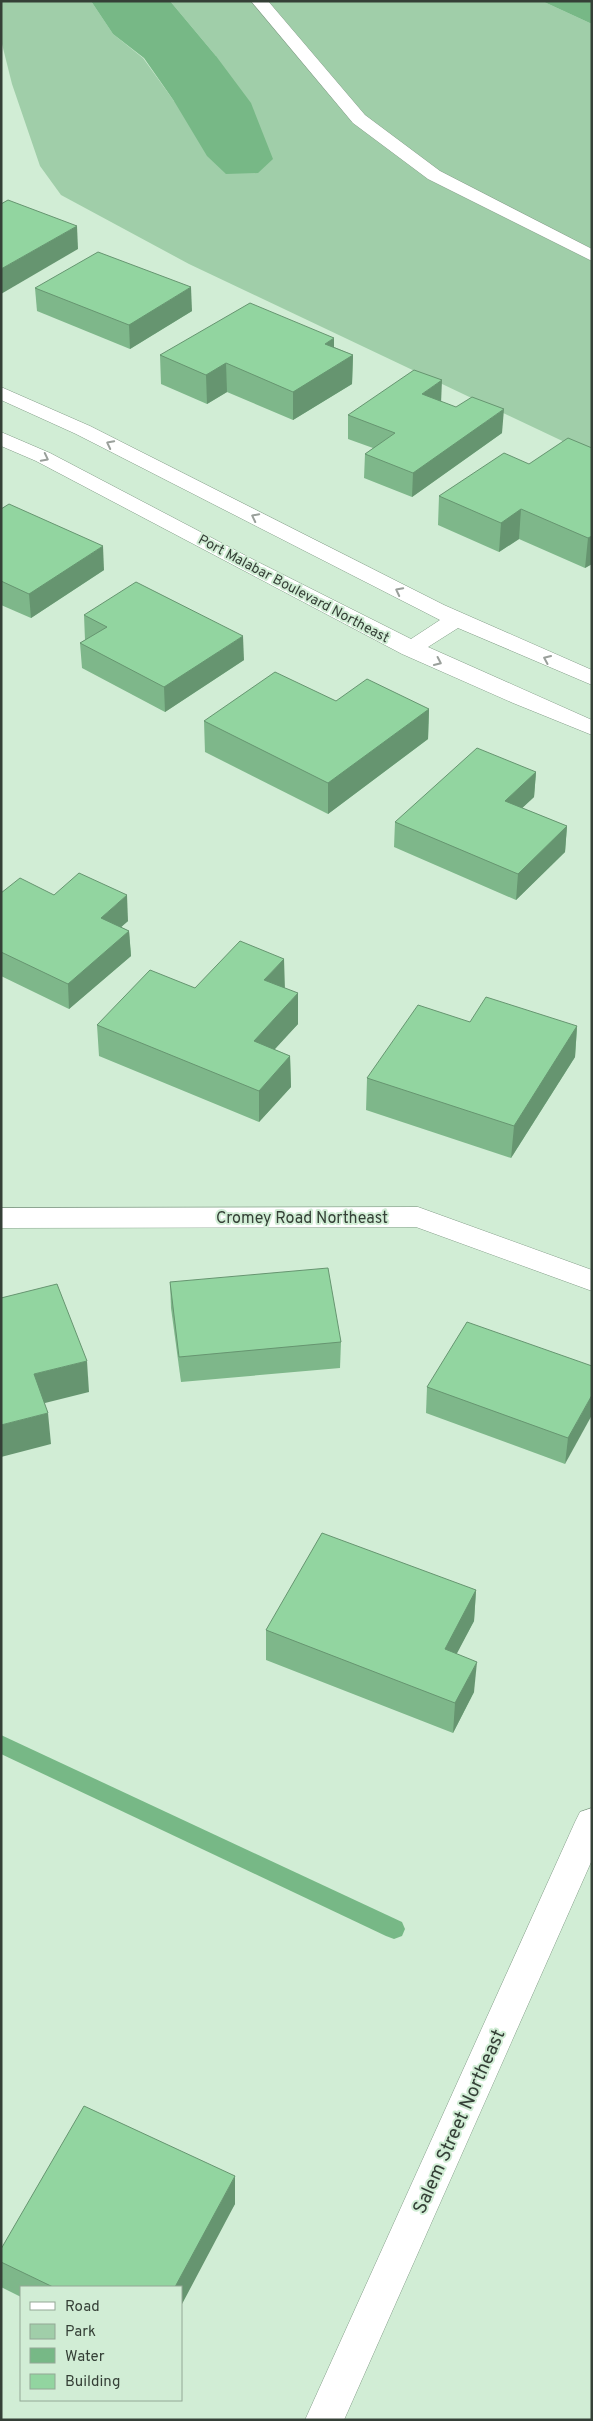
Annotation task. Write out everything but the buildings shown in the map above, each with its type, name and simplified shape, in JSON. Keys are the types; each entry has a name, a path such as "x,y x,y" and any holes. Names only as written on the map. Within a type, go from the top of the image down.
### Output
{"street":[{"path":"259,1 359,119 434,175 592,256"},
{"path":"1,393 83,430 456,619 592,678"},
{"path":"1,417 25,404"},
{"name":"Port Malabar Boulevard Northeast","path":"1,438 43,457 410,649 524,701 592,728"},
{"path":"410,649 456,619"},
{"name":"Cromey Road Northeast","path":"1,1218 418,1217 592,1281"},
{"name":"Salem Street Northeast","path":"324,2420 592,1822"}],"green space":[{"path":"1,1 91,1 113,34 143,58 174,101 216,56 170,1 542,1 592,24 592,455 189,264 61,195 40,166 12,84 1,40"}],"water":[{"path":"91,1 170,1 216,56 251,103 273,159 258,173 226,174 207,156 174,101 144,58 113,34"},
{"path":"542,1 592,1 592,24"}],"waterway":[{"path":"1,1744 394,1929"}]}
